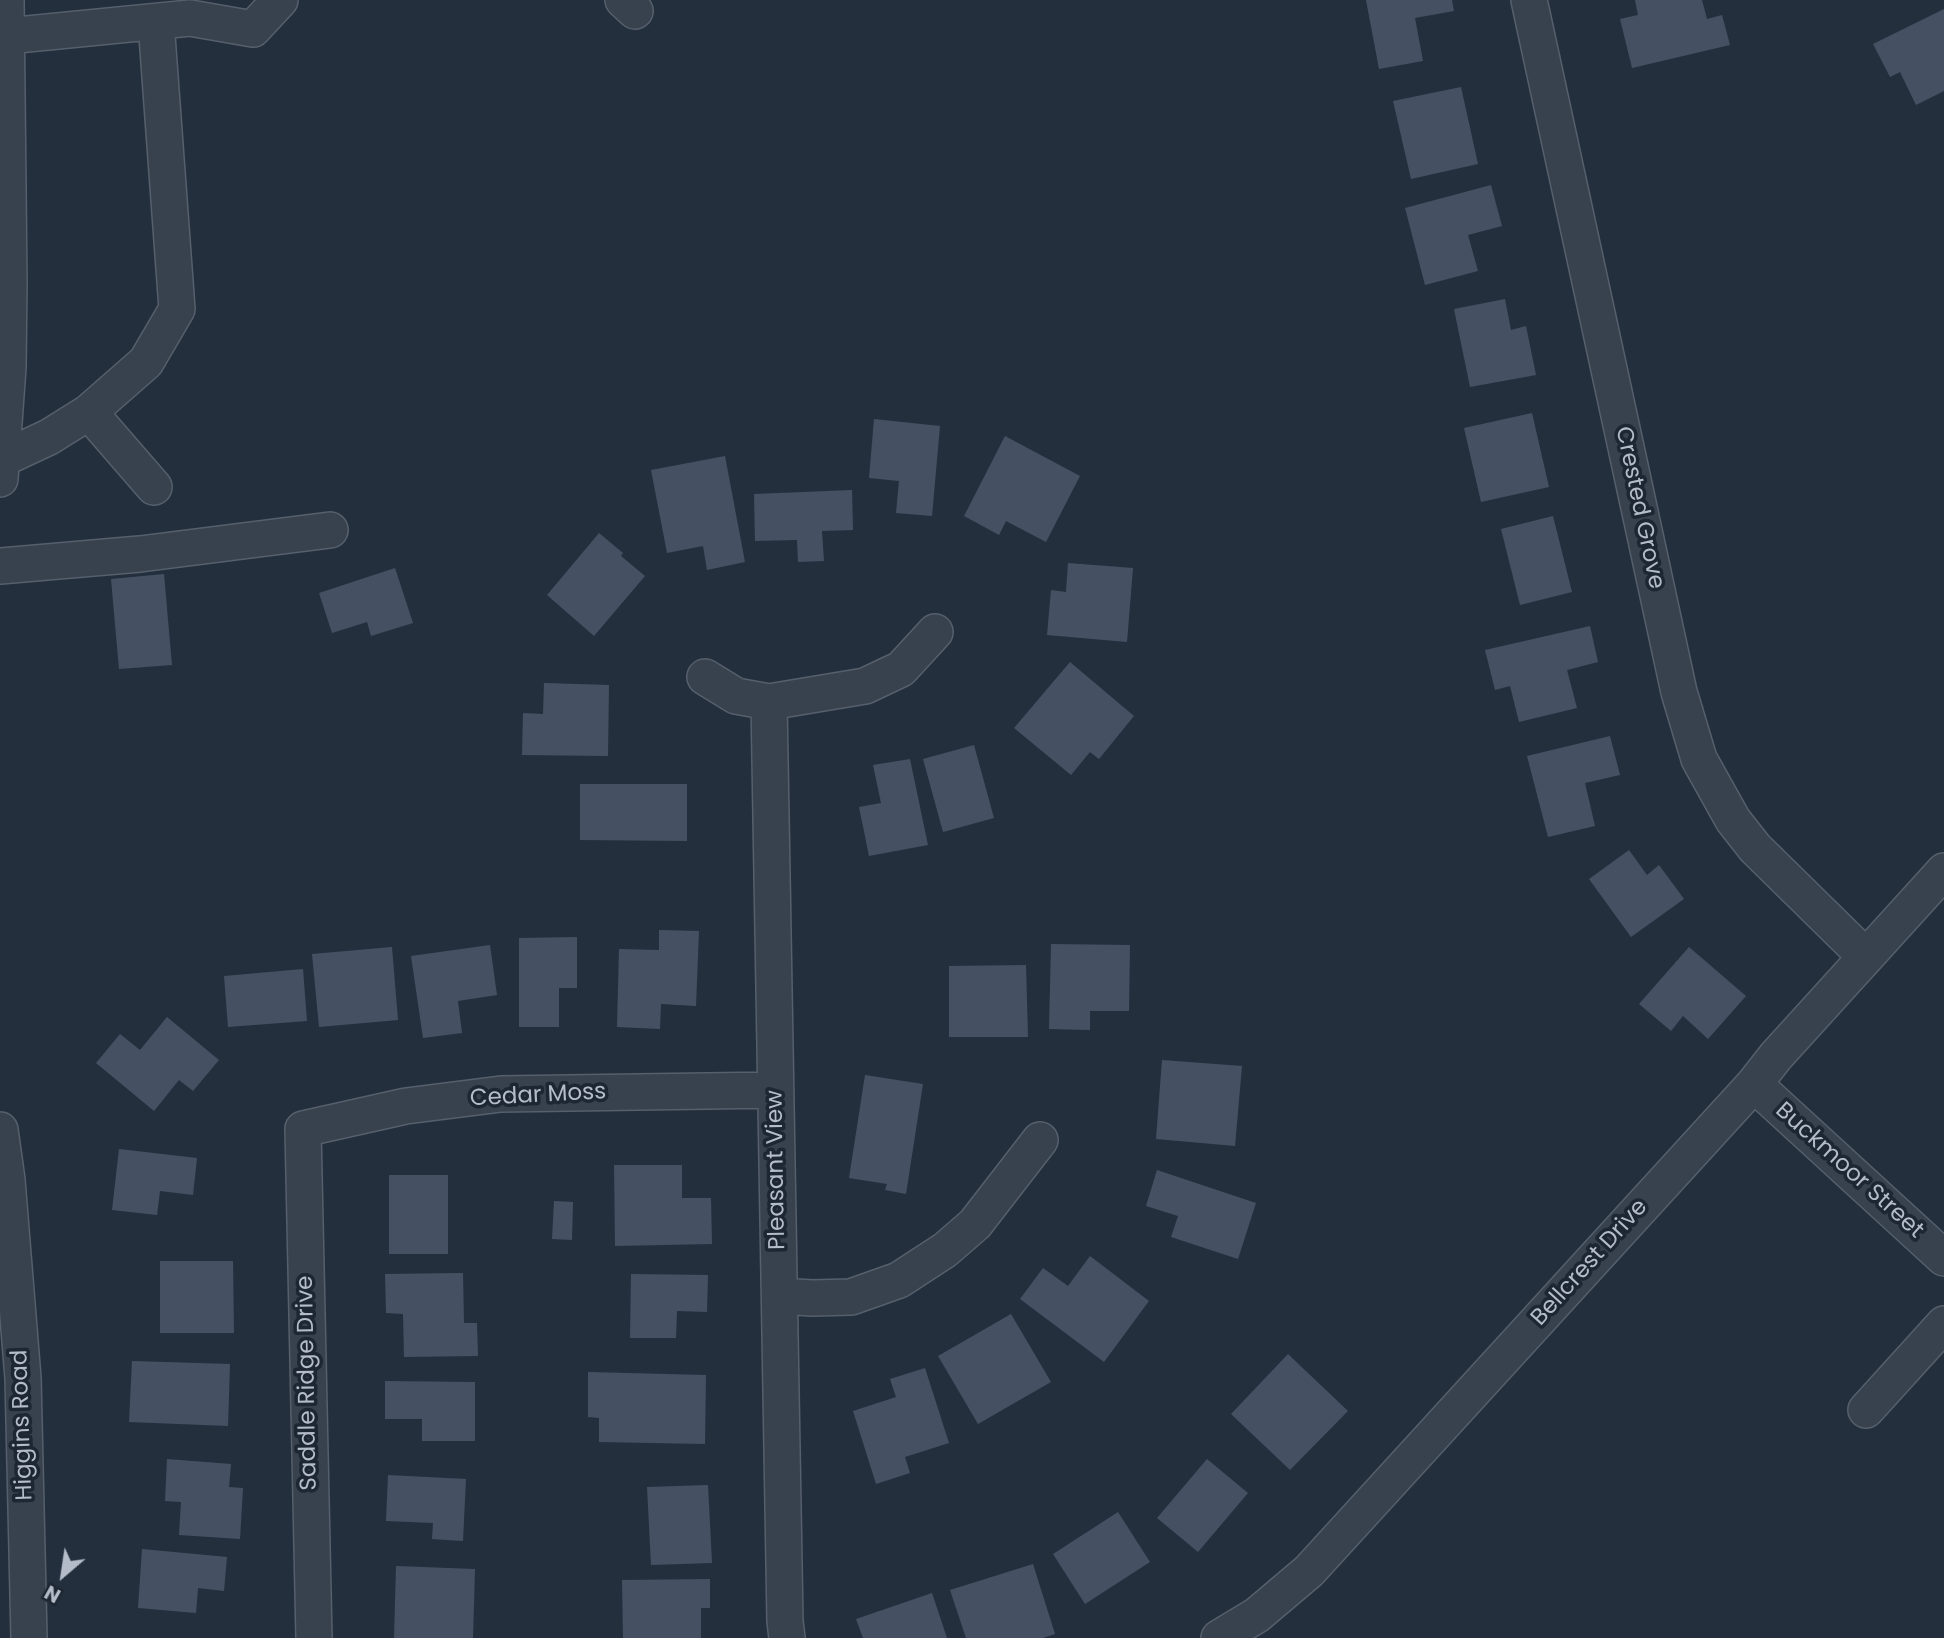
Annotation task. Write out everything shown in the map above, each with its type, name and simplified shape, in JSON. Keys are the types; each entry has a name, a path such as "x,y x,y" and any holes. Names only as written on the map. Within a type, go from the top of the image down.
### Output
{"street":[{"path":"1,471 8,368 9,283 4,206 6,0"},
{"path":"6,37 190,18 209,11 253,29 280,0"},
{"name":"Crested Grove","path":"1529,0 1679,692 1699,759 1733,820 1755,848 1866,957"},
{"path":"1,471 49,436 89,412 146,362 177,309 156,22"},
{"path":"89,412 154,487"},
{"path":"0,566 140,554 330,530"},
{"path":"705,677 736,696 769,702 865,686 901,669 935,632"},
{"name":"Pleasant View","path":"769,702 787,1638"},
{"name":"Bellcrest Drive","path":"1219,1638 1257,1615 1309,1571 1754,1084 1776,1056 1944,871"},
{"name":"Buckmoor Street","path":"1754,1084 1944,1258"},
{"name":"Cedar Moss","path":"303,1129 406,1106 501,1094 776,1090"},
{"name":"Saddle Ridge Drive","path":"303,1129 314,1638"},
{"name":"Higgins Road","path":"0,1130 7,1180 23,1378 29,1638"},
{"path":"780,1296 851,1297 899,1280 945,1250 975,1224 1040,1140"},
{"path":"1866,1410 1944,1324"}],"building":[{"path":"1366,0 1452,0 1454,11 1415,18 1423,61 1379,69"},
{"path":"1635,0 1702,0 1707,19 1722,15 1730,45 1632,68 1620,19 1638,15"},
{"path":"1944,9 1944,91 1916,105 1900,72 1890,77 1873,44"},
{"path":"1461,87 1478,164 1411,179 1393,101"},
{"path":"1491,185 1502,226 1468,235 1478,271 1425,285 1405,208"},
{"path":"1505,299 1511,330 1526,326 1536,375 1470,387 1454,309"},
{"path":"1532,413 1549,487 1481,502 1464,428"},
{"path":"874,419 940,426 932,516 896,513 899,481 869,478"},
{"path":"1005,436 1080,476 1046,542 1006,521 999,535 964,516"},
{"path":"725,456 745,562 707,570 703,546 667,553 651,470"},
{"path":"852,490 853,530 822,531 824,561 798,562 797,540 755,541 754,494"},
{"path":"1553,516 1572,592 1520,605 1501,529"},
{"path":"599,533 645,576 594,636 547,595"},
{"path":"1068,563 1133,568 1127,642 1047,635 1051,590 1066,592"},
{"path":"395,568 413,623 371,636 367,622 332,633 319,593"},
{"path":"164,574 172,665 119,669 111,579"},
{"path":"1590,626 1598,662 1567,670 1577,708 1519,722 1510,686 1495,690 1485,650"},
{"path":"1070,662 1134,716 1099,759 1090,752 1071,775 1014,728"},
{"path":"544,683 609,685 608,756 522,755 523,713 543,714"},
{"path":"1610,736 1620,775 1585,783 1595,826 1548,837 1527,756"},
{"path":"974,745 994,818 943,832 923,759"},
{"path":"910,759 928,845 869,856 859,807 881,803 873,765"},
{"path":"580,784 687,784 687,841 580,840"},
{"path":"1629,850 1647,875 1659,865 1684,899 1631,937 1589,879"},
{"path":"659,930 699,931 696,1006 661,1004 660,1029 617,1027 619,949 659,950"},
{"path":"577,937 577,988 559,988 559,1027 519,1027 519,938"},
{"path":"1051,944 1130,945 1129,1011 1090,1011 1090,1030 1049,1029"},
{"path":"490,945 497,995 458,1001 462,1033 423,1038 411,956"},
{"path":"392,947 398,1020 319,1027 312,954"},
{"path":"1689,947 1746,996 1708,1039 1683,1016 1671,1031 1639,1004"},
{"path":"1026,965 1028,1037 949,1037 949,966"},
{"path":"303,969 307,1021 228,1027 224,976"},
{"path":"167,1017 219,1060 193,1091 179,1080 154,1111 96,1063 120,1034 140,1050"},
{"path":"1162,1060 1242,1066 1235,1146 1156,1139"},
{"path":"865,1075 923,1084 906,1194 885,1190 887,1184 849,1178"},
{"path":"119,1149 197,1158 193,1195 160,1191 157,1215 112,1210"},
{"path":"614,1165 682,1165 682,1198 711,1198 712,1244 615,1246"},
{"path":"1157,1170 1256,1203 1238,1259 1171,1237 1178,1216 1146,1206"},
{"path":"389,1175 448,1175 448,1254 389,1254"},
{"path":"554,1201 573,1202 572,1240 552,1239"},
{"path":"1090,1256 1149,1301 1104,1362 1020,1299 1043,1268 1068,1286"},
{"path":"160,1261 233,1261 234,1333 160,1333"},
{"path":"463,1273 464,1323 477,1323 478,1356 404,1357 403,1314 386,1313 385,1274"},
{"path":"631,1274 708,1275 707,1312 677,1311 676,1338 630,1338"},
{"path":"1011,1314 1051,1382 978,1424 938,1356"},
{"path":"1288,1354 1348,1411 1290,1470 1231,1414"},
{"path":"132,1361 230,1364 228,1426 129,1422"},
{"path":"925,1368 949,1443 905,1457 910,1473 876,1484 853,1411 896,1397 890,1379"},
{"path":"588,1372 706,1375 705,1444 599,1442 599,1418 588,1417"},
{"path":"385,1381 475,1382 475,1441 422,1441 422,1419 385,1419"},
{"path":"167,1459 231,1464 229,1487 243,1488 240,1539 179,1535 181,1502 165,1501"},
{"path":"1207,1459 1248,1493 1198,1552 1157,1518"},
{"path":"388,1475 466,1479 463,1541 432,1539 433,1523 386,1521"},
{"path":"708,1485 712,1563 651,1565 647,1487"},
{"path":"1118,1512 1150,1562 1085,1604 1053,1554"},
{"path":"142,1549 227,1557 224,1591 198,1588 196,1613 138,1608"},
{"path":"1033,1564 1055,1634 1043,1638 966,1638 950,1590"},
{"path":"396,1566 475,1569 473,1638 394,1638"},
{"path":"710,1579 710,1608 701,1608 701,1638 623,1638 622,1580"},
{"path":"932,1593 947,1638 863,1638 856,1619"}]}
